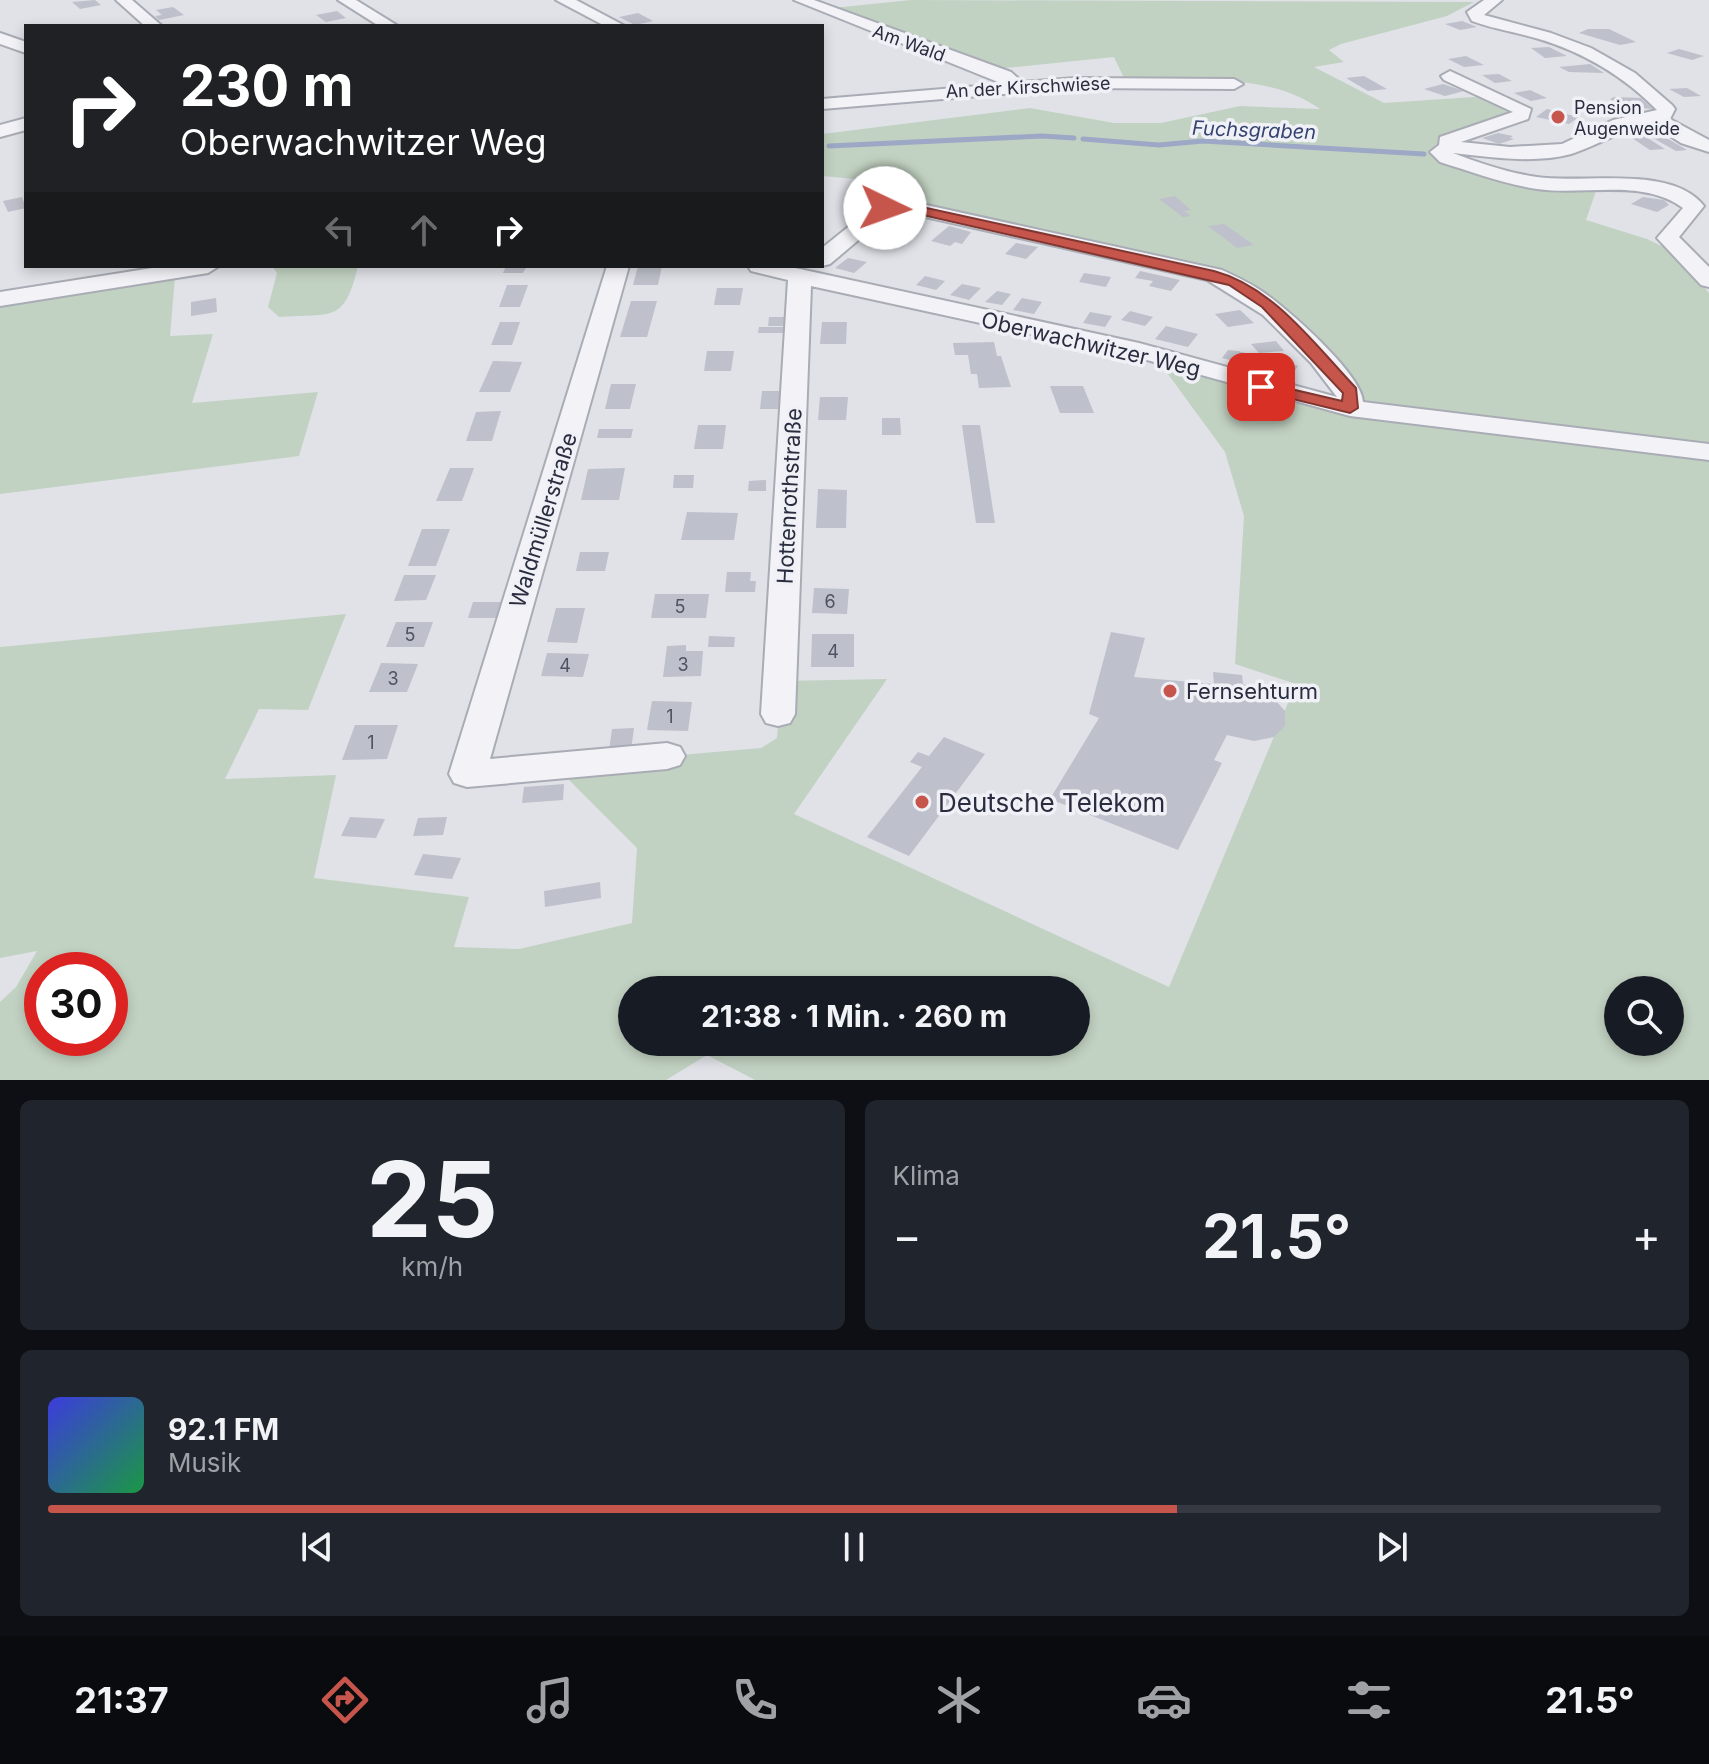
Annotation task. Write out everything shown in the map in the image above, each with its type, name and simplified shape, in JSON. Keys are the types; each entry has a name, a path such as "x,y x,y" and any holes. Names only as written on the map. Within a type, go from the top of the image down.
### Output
{"street":[{"path":"123,0 152,24"},
{"path":"345,0 387,24"},
{"path":"564,0 613,24"},
{"name":"Am Wald","path":"801,0 919,47 1005,76 1017,87"},
{"path":"1494,0 1475,12 1477,18 1555,39 1628,75 1666,109 1663,116 1620,124 1566,149 1510,153 1449,147 1440,150 1447,158 1533,183 1579,187 1635,186 1666,190 1688,200 1694,206 1692,213 1672,227 1668,238 1709,280"},
{"path":"0,38 24,47"},
{"path":"1449,147 1447,141 1522,115 1522,109 1450,76"},
{"name":"An der Kirschwiese","path":"824,104 1113,82 1234,84"},
{"path":"1656,118 1688,139 1709,146"},
{"path":"0,131 24,125"},
{"path":"824,257 890,203 1214,275 1234,282 1267,304 1350,392 1350,408"},
{"path":"0,299 195,268"},
{"name":"Waldmüllerstraße","path":"617,268 467,774 667,756"},
{"name":"Hottenrothstraße","path":"778,714 812,268"},
{"name":"Oberwachwitzer Weg","path":"816,268 1141,351 1291,396 1350,408 1709,452"}],"green space":[{"path":"911,0 1474,2 1447,16 1341,44 1329,50 1344,62 1314,67 1384,103 1489,96 1516,114 1438,143 1432,149 1436,155 1543,188 1596,191 1586,220 1647,239 1676,253 1709,293 1709,1080 755,1080 709,1056 1090,1056 1090,976 618,976 618,1056 705,1056 666,1080 0,1080 0,1002 16,987 24,973 24,1056 128,1056 128,952 37,951 0,958 0,647 346,614 308,710 259,709 225,779 336,775 314,878 469,897 454,947 519,949 632,923 637,848 555,766 761,748 777,738 781,681 887,679 794,814 1169,987 1296,684 1235,664 1244,516 1225,452 1165,370 1173,366 1321,410 1350,408 1359,396 1238,281 903,202 911,195 892,192 889,182 824,176 824,134 1030,108 1114,123 1161,123 1240,106 1320,109 1299,97 1251,83 1125,80 1114,57 995,69 823,9"},
{"path":"273,268 357,268 347,298 334,312 279,317 268,307 277,273"},
{"path":"175,277 170,336 213,334 192,403 318,392 299,456 0,494 0,304"}],"building":[{"path":"95,0 101,5 80,9 72,2"},
{"path":"173,7 184,15 159,20 155,16 162,15 156,10"},
{"path":"337,11 346,18 326,22 316,15"},
{"path":"638,13 653,21 633,24 619,17"},
{"path":"1462,21 1477,27 1460,30 1445,24"},
{"path":"1588,29 1609,29 1636,42 1620,45 1579,33"},
{"path":"1549,47 1567,56 1545,58 1531,48"},
{"path":"1679,49 1704,56 1692,60 1667,53"},
{"path":"1466,56 1484,65 1464,67 1448,59"},
{"path":"1590,64 1604,73 1569,72 1559,67"},
{"path":"1499,74 1512,81 1495,83 1482,75"},
{"path":"1364,76 1387,89 1368,91 1346,78"},
{"path":"1443,84 1464,91 1445,96 1424,89"},
{"path":"1687,88 1701,96 1684,97 1669,89"},
{"path":"1530,90 1547,98 1531,101 1514,93"},
{"path":"1641,98 1653,109 1617,106 1610,99"},
{"name":"Pension Augenweide","path":"1547,109 1579,117 1569,124 1536,117"},
{"path":"1648,128 1687,150 1676,151 1637,129"},
{"path":"1498,133 1513,136 1510,138 1514,139 1499,144 1482,138"},
{"path":"1643,135 1665,149 1650,150 1629,136"},
{"path":"1175,196 1191,210 1184,211 1191,216 1183,217 1159,199"},
{"path":"22,197 24,208 8,212 3,201"},
{"path":"1643,197 1664,200 1669,205 1657,212 1631,204"},
{"path":"1224,224 1254,245 1237,248 1208,226"},
{"path":"949,226 971,232 962,244 955,242 950,246 931,241"},
{"path":"1016,243 1038,247 1026,259 1005,254"},
{"path":"848,258 867,262 854,273 835,268"},
{"path":"505,268 526,268 523,273 503,273"},
{"path":"637,268 662,268 658,285 633,285"},
{"path":"1140,271 1180,280 1171,291 1149,286 1153,281 1135,278"},
{"path":"1084,273 1111,277 1106,287 1079,282"},
{"path":"925,276 945,281 936,290 916,285"},
{"path":"962,284 981,288 969,300 950,295"},
{"path":"507,285 528,285 520,307 499,307"},
{"path":"717,288 743,288 740,305 714,305"},
{"path":"997,291 1011,294 1002,305 985,302"},
{"path":"216,298 217,312 191,316 191,302"},
{"path":"1022,298 1042,302 1034,314 1013,310"},
{"path":"631,301 657,301 647,337 620,337"},
{"path":"1240,310 1254,323 1228,327 1215,314"},
{"path":"1130,311 1153,317 1145,326 1121,320"},
{"path":"1090,312 1112,316 1105,327 1083,323"},
{"path":"769,317 788,317 787,326 768,326"},
{"path":"500,322 520,322 512,345 491,345"},
{"path":"822,322 847,322 846,344 820,344"},
{"path":"1166,326 1198,334 1188,347 1155,339"},
{"path":"759,327 788,327 788,333 758,333"},
{"path":"1276,341 1284,351 1259,353 1251,344"},
{"path":"994,342 1011,387 979,388 977,374 971,374 968,355 955,355 953,343"},
{"path":"1228,350 1260,357 1253,366 1222,358"},
{"path":"707,351 734,351 731,371 704,371"},
{"path":"1263,357 1298,366 1288,381 1257,372"},
{"path":"493,361 522,362 510,392 479,392"},
{"path":"611,384 636,384 630,409 605,409"},
{"path":"1050,386 1083,386 1094,413 1060,413"},
{"path":"762,391 782,391 781,409 760,409"},
{"path":"820,397 848,397 846,420 818,420"},
{"path":"501,411 492,441 466,441 476,412"},
{"path":"882,418 900,418 901,435 882,435"},
{"path":"698,425 726,425 723,449 694,449"},
{"path":"962,425 980,425 995,523 976,523"},
{"path":"599,429 633,429 631,438 597,438"},
{"path":"450,468 474,468 462,501 436,501"},
{"path":"625,468 619,500 581,500 588,469"},
{"path":"674,475 694,475 693,488 673,488"},
{"path":"766,480 766,491 748,491 749,481"},
{"path":"818,489 847,490 846,528 816,528"},
{"path":"687,512 738,513 734,540 681,540"},
{"path":"422,529 450,529 436,566 408,566"},
{"path":"580,552 609,552 605,571 576,571"},
{"path":"727,572 751,572 750,581 756,581 755,592 725,592"},
{"path":"404,575 436,575 426,600 394,601"},
{"path":"814,588 849,589 847,614 812,613"},
{"path":"655,594 709,594 706,618 651,618"},
{"path":"473,602 501,602 497,618 468,618"},
{"path":"556,608 585,608 577,643 547,642"},
{"path":"396,622 433,622 424,647 386,647"},
{"path":"1111,632 1145,638 1134,677 1214,684 1213,672 1242,675 1243,684 1269,693 1285,711 1285,726 1274,737 1254,741 1227,735 1214,760 1222,763 1178,850 1050,799 1099,718 1089,714"},
{"path":"812,634 854,634 854,667 811,667"},
{"path":"709,636 735,637 734,647 708,647"},
{"path":"686,645 686,651 703,651 701,676 663,677 667,646"},
{"path":"547,653 589,654 583,677 541,676"},
{"path":"381,663 418,664 407,692 369,692"},
{"path":"652,701 692,702 688,731 647,730"},
{"path":"355,725 398,725 387,759 342,760"},
{"path":"634,728 631,750 609,751 612,729"},
{"name":"Deutsche Telekom","path":"944,737 985,754 909,856 867,837 922,767 910,762 918,752 929,756"},
{"path":"564,784 563,800 522,803 524,787"},
{"path":"350,817 385,819 376,838 341,836"},
{"path":"447,817 443,835 413,836 418,818"},
{"path":"423,854 461,858 452,879 414,875"},
{"path":"600,882 601,898 545,907 544,891"}],"waterway":[{"name":"Fuchsgraben","path":"829,146 1042,136 1074,138"},
{"name":"Fuchsgraben","path":"1083,139 1159,145 1203,141 1424,154"}],"place":[{"name":"Pension Augenweide","path":"1558,117"},
{"name":"Fernsehturm","path":"1170,691"},
{"name":"Deutsche Telekom","path":"922,802"}],"route":[{"path":"885,208 890,203 1234,282 1267,304 1350,392 1350,408 1261,387"}]}
